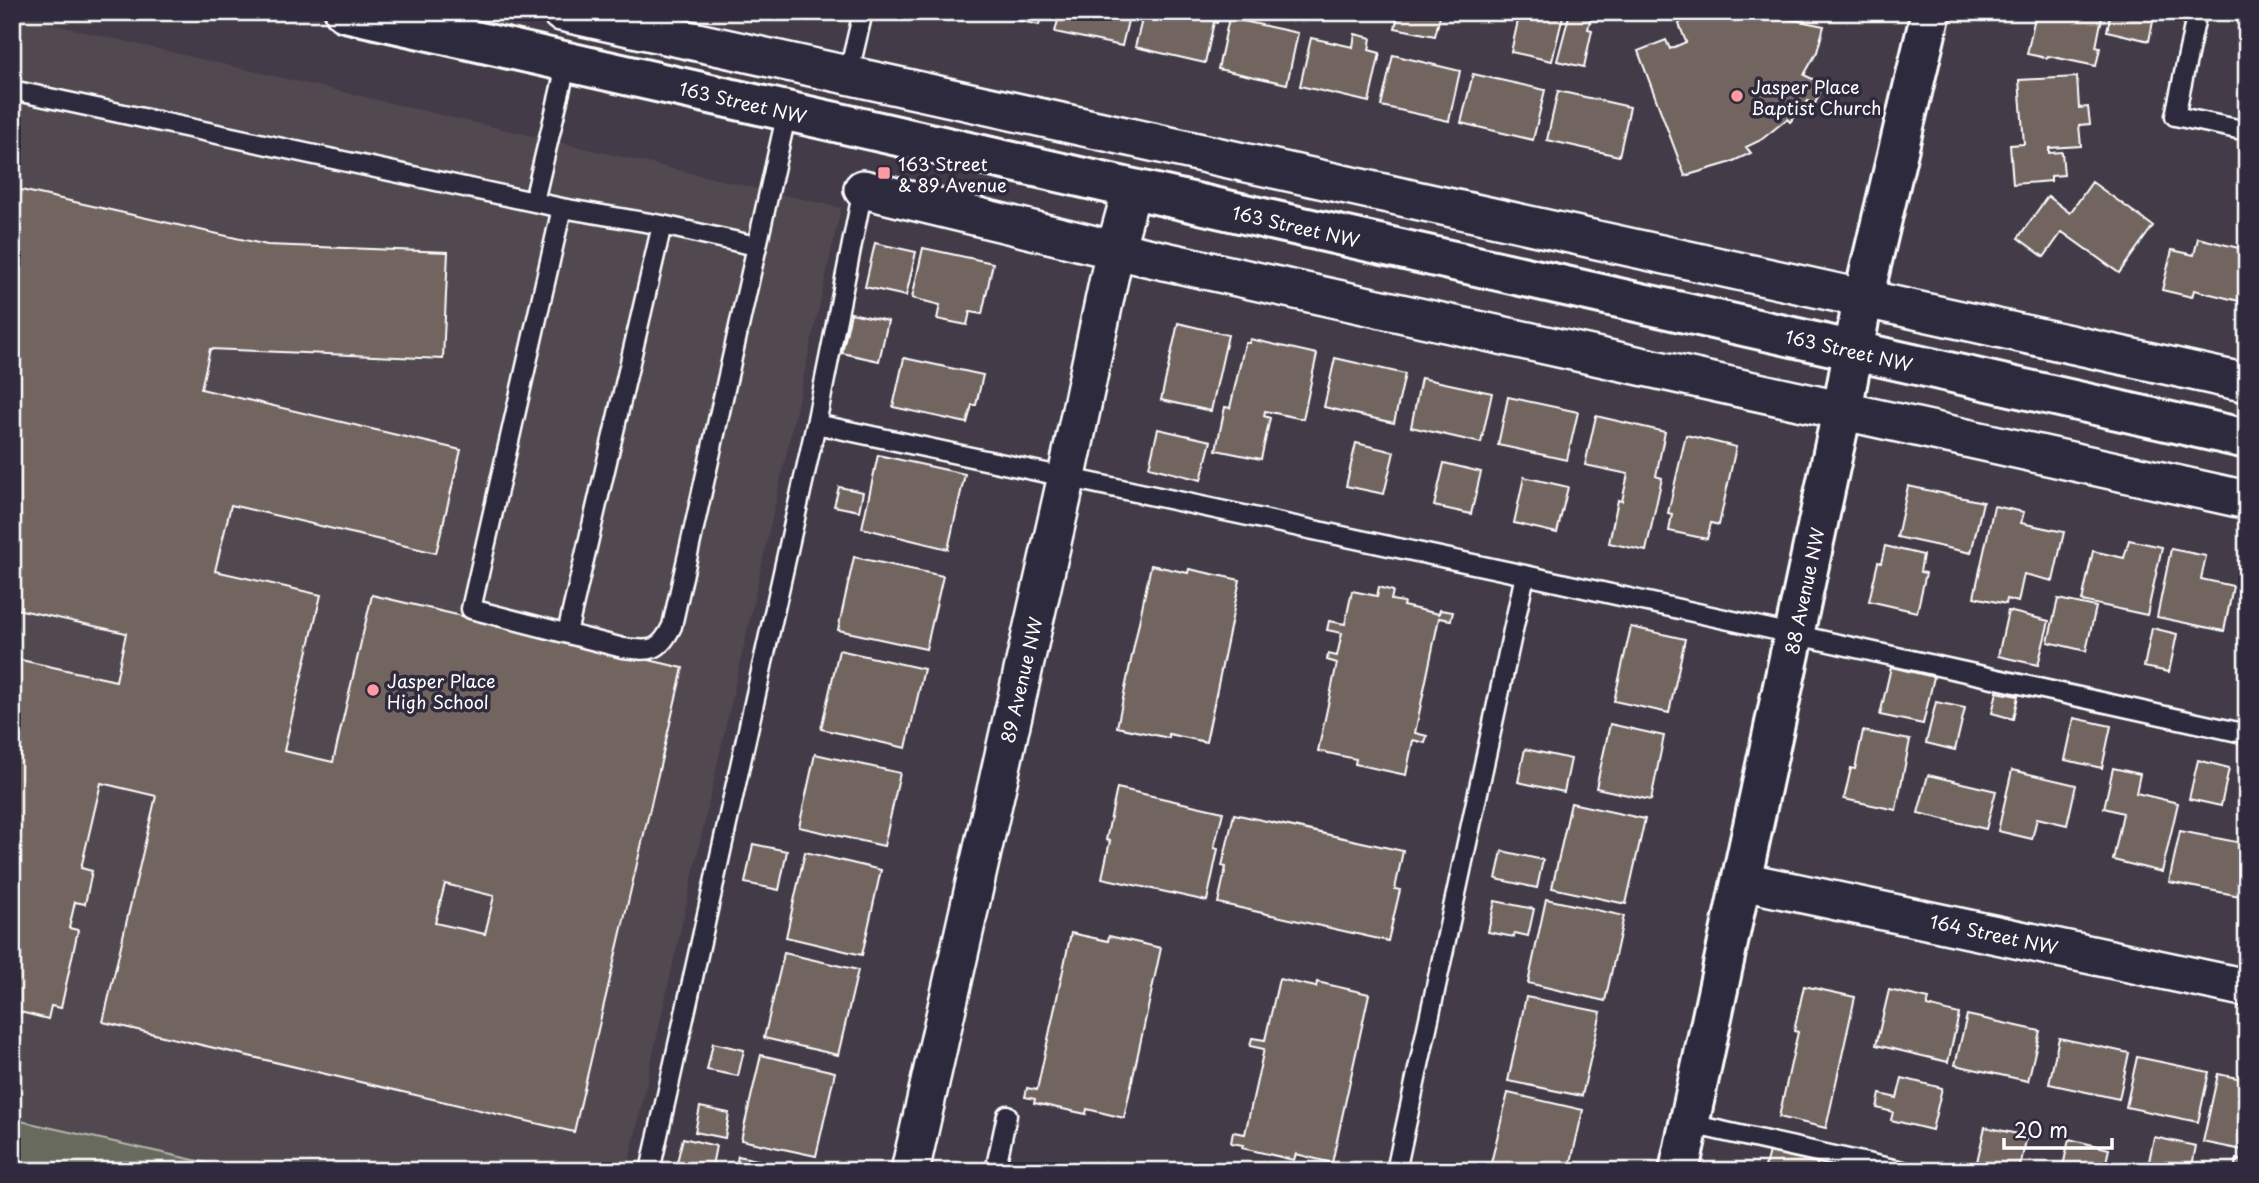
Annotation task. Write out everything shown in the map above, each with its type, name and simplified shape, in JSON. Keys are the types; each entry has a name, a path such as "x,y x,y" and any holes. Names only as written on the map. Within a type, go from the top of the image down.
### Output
{"main road":[{"name":"163 Street NW","path":"345,12 2247,439"},
{"name":"88 Avenue NW","path":"1679,1171 1842,411 1863,299 1931,12"}],"street":[{"path":"561,12 2247,383"},
{"path":"863,189 1115,250 2247,500"},
{"name":"89 Avenue NW","path":"909,1171 1067,476 1115,250 1132,189"},
{"name":"164 Street NW","path":"1742,881 2247,988"}],"lane":[{"path":"848,76 863,12"},
{"path":"2197,12 2175,116 2247,131"},
{"path":"534,201 567,62"},
{"path":"12,90 562,208 662,225 756,246"},
{"path":"562,208 471,609 648,650 664,642 672,626 787,112"},
{"path":"650,1171 816,424 863,189"},
{"path":"567,633 662,225"},
{"path":"816,424 1525,575 2247,734"},
{"path":"1396,1171 1525,575"},
{"path":"995,1171 1007,1115"},
{"path":"1690,1124 1903,1171"}],"shaded area":[{"name":"Jasper Place High School","path":"12,15 841,208 627,1171 12,1171"}],"green space":[{"path":"12,1119 243,1171 12,1171"}],"building":[{"path":"982,12 1042,12 1039,25"},
{"path":"1060,12 1130,12 1122,46 1055,32"},
{"path":"1144,12 1219,12 1217,23 1214,22 1205,63 1135,47"},
{"path":"1399,12 1441,12 1435,36 1395,28"},
{"path":"1520,12 1547,12 1563,16 1552,61 1511,52"},
{"path":"1570,12 1592,12 1588,29 1592,30 1584,67 1557,61"},
{"name":"Jasper Place Baptist Church","path":"1689,12 1755,12 1824,26 1817,52 1804,75 1819,82 1815,89 1820,92 1815,104 1808,101 1790,122 1787,119 1761,140 1746,147 1751,153 1729,163 1685,176 1638,51 1666,40 1670,49 1686,42 1679,24"},
{"path":"2036,12 2050,15 2050,12 2103,12 2096,47 2100,48 2096,66 2027,54"},
{"path":"2111,12 2155,12 2149,41 2107,31"},
{"path":"2233,12 2247,12 2247,21 2232,17"},
{"path":"1229,18 1298,33 1287,84 1218,69"},
{"path":"1355,34 1371,38 1369,50 1380,53 1369,102 1300,86 1311,38 1353,47"},
{"path":"1393,55 1460,71 1449,121 1381,106"},
{"path":"1473,74 1545,90 1533,140 1461,123"},
{"path":"2077,77 2079,108 2088,107 2090,124 2079,125 2081,146 2049,148 2049,153 2062,152 2064,175 2051,176 2051,181 2013,184 2010,145 2024,144 2019,80"},
{"path":"1558,91 1630,107 1619,156 1547,140"},
{"path":"2092,182 2153,226 2119,273 2062,232 2044,257 2018,238 2048,196 2070,213"},
{"path":"12,188 267,245 448,252 443,359 210,349 201,389 461,450 436,553 231,505 215,571 321,595 284,751 333,762 372,595 683,668 574,1132 103,1022 156,796 101,783 81,868 92,871 85,904 75,902 69,928 78,930 61,1008 51,1006 48,1019 12,1010 12,658 116,681 126,633 12,608","holes":["445,884 494,896 485,934 435,923"]},
{"path":"2198,238 2247,250 2247,303 2194,290 2192,297 2162,290 2172,250 2194,255"},
{"path":"875,243 916,252 906,296 865,287"},
{"path":"923,248 993,263 982,314 970,312 967,325 937,319 940,305 912,298"},
{"path":"851,313 888,321 879,361 842,353"},
{"path":"1178,323 1228,335 1211,411 1161,400"},
{"path":"1250,339 1317,354 1303,419 1265,411 1264,416 1270,418 1261,459 1216,450 1225,407 1230,408 1245,343 1249,343"},
{"path":"904,358 983,375 976,405 972,405 967,423 893,407"},
{"path":"1335,358 1405,374 1394,423 1324,407"},
{"path":"1421,378 1492,393 1481,443 1411,427"},
{"path":"1508,397 1578,412 1567,460 1498,445"},
{"path":"1596,416 1665,432 1656,476 1662,478 1646,551 1609,543 1618,500 1622,501 1628,474 1585,465"},
{"path":"1158,429 1211,441 1201,480 1149,467"},
{"path":"1686,435 1736,447 1719,525 1711,523 1707,539 1669,531 1672,514 1668,513"},
{"path":"1356,443 1394,452 1384,494 1346,486"},
{"path":"878,455 965,474 948,549 862,528"},
{"path":"1444,463 1481,472 1471,514 1434,506"},
{"path":"1524,477 1568,487 1557,533 1514,523"},
{"path":"1908,486 1983,502 1971,553 1897,537"},
{"path":"839,487 863,492 859,511 834,506"},
{"path":"1994,506 2024,512 2021,523 2064,532 2053,581 2024,574 2018,602 2007,599 2006,604 1974,597"},
{"path":"2129,540 2162,547 2147,615 2082,601 2093,551 2124,558"},
{"path":"1885,546 1923,555 1920,572 1926,573 1917,612 1869,601 1878,562 1881,563"},
{"path":"2171,549 2206,556 2201,579 2233,586 2224,631 2157,617"},
{"path":"854,557 943,576 926,649 838,630"},
{"path":"1151,565 1188,573 1189,569 1240,580 1206,742 1169,734 1169,738 1117,727"},
{"path":"1379,587 1393,591 1391,600 1404,602 1403,606 1439,614 1440,610 1453,612 1451,620 1439,618 1415,733 1427,736 1425,743 1413,740 1406,775 1355,764 1356,759 1318,751 1337,663 1327,660 1328,654 1337,656 1342,633 1327,630 1329,621 1345,624 1352,591 1377,596"},
{"path":"2247,590 2247,620 2240,619"},
{"path":"2058,599 2096,607 2086,651 2048,642"},
{"path":"2008,611 2049,621 2038,665 1998,656"},
{"path":"1631,627 1685,639 1669,713 1614,701"},
{"path":"2152,628 2177,634 2169,672 2144,667"},
{"path":"839,650 924,669 906,748 821,729"},
{"path":"1891,667 1934,677 1923,724 1880,715"},
{"path":"1997,692 2018,696 2013,719 1992,713"},
{"path":"1936,702 1965,708 1955,750 1926,743"},
{"path":"2074,718 2111,726 2102,768 2065,760"},
{"path":"1610,724 1664,736 1651,800 1596,788"},
{"path":"1863,731 1910,740 1896,810 1844,799 1851,768 1855,769"},
{"path":"1525,749 1571,759 1564,792 1518,782"},
{"path":"815,754 900,773 884,846 799,827"},
{"path":"2198,760 2229,768 2221,806 2189,799"},
{"path":"2113,768 2140,774 2136,793 2178,803 2162,872 2113,860 2123,813 2104,808"},
{"path":"2012,770 2076,785 2067,825 2037,818 2032,839 1998,831"},
{"path":"1928,775 1996,791 1986,829 1918,813"},
{"path":"1117,788 1223,812 1214,848 1218,849 1207,901 1102,878 1110,841 1106,840"},
{"path":"1571,803 1645,819 1626,904 1552,888"},
{"path":"1234,814 1403,851 1395,889 1400,890 1388,941 1218,903 1226,867 1222,866"},
{"path":"2180,831 2247,844 2247,861 2240,896 2169,882"},
{"path":"753,844 787,851 779,890 745,883"},
{"path":"1502,851 1543,860 1537,888 1496,879"},
{"path":"805,852 881,870 862,955 786,937"},
{"path":"1546,899 1624,916 1605,1001 1528,983"},
{"path":"1495,901 1534,909 1528,936 1515,933 1514,937 1488,932"},
{"path":"1071,933 1108,941 1109,936 1161,948 1124,1118 1087,1109 1086,1114 1034,1103 1035,1099 1025,1097 1027,1088 1037,1090"},
{"path":"784,953 858,970 838,1055 764,1038"},
{"path":"1279,979 1316,987 1317,982 1369,994 1332,1163 1296,1154 1294,1160 1231,1143 1233,1132 1245,1134 1264,1049 1250,1046 1252,1038 1265,1040"},
{"path":"1804,986 1855,997 1826,1128 1779,1117 1798,1032 1794,1031"},
{"path":"1889,990 1929,999 1927,1006 1959,1014 1948,1062 1876,1045"},
{"path":"1526,997 1601,1012 1582,1096 1508,1081"},
{"path":"1967,1015 2040,1031 2028,1081 1955,1065"},
{"path":"2059,1038 2129,1053 2119,1099 2049,1084"},
{"path":"713,1043 744,1050 738,1076 707,1070"},
{"path":"761,1055 835,1072 816,1156 741,1140"},
{"path":"2137,1057 2209,1072 2198,1122 2126,1107"},
{"path":"2218,1074 2247,1080 2247,1151 2203,1142"},
{"path":"1902,1078 1942,1088 1932,1130 1891,1120 1893,1112 1877,1108 1880,1094 1897,1098"},
{"path":"1508,1093 1583,1110 1569,1171 1489,1171"},
{"path":"700,1107 729,1113 725,1138 695,1132"},
{"path":"1985,1127 2027,1136 2019,1171 2000,1171 1976,1166"},
{"path":"2154,1137 2196,1146 2191,1171 2147,1171"},
{"path":"683,1138 716,1146 711,1171 696,1171 676,1166"},
{"path":"2069,1139 2109,1149 2104,1171 2062,1171"},
{"path":"1769,1151 1818,1163 1815,1171 1764,1171"},
{"path":"738,1156 807,1171 735,1171"},
{"path":"2236,1159 2247,1162 2247,1171 2234,1171"}],"place":[{"name":"Jasper Place Baptist Church","path":"1737,96"},
{"name":"163 Street & 89 Avenue","path":"884,173"},
{"name":"Jasper Place High School","path":"373,690"}]}
